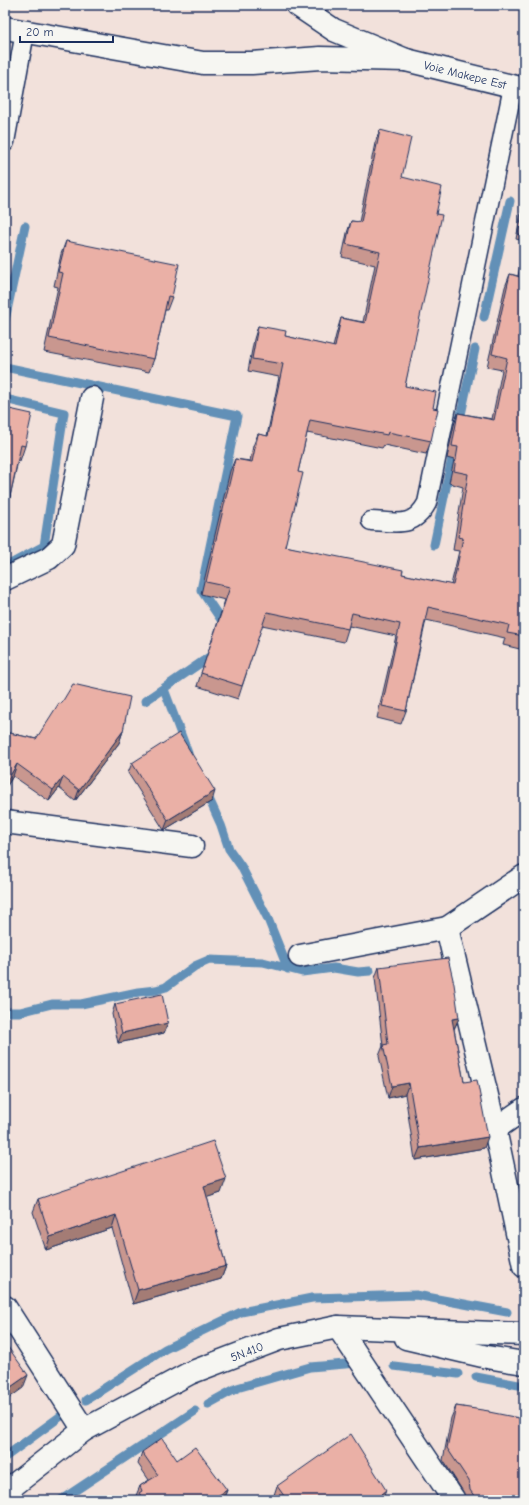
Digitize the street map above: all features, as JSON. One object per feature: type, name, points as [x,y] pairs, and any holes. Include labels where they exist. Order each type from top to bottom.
[{"type":"street","points":[[298,5],[334,30],[406,60]]},
{"type":"street","points":[[15,30],[203,63],[252,63],[320,58],[406,60]]},
{"type":"street","name":"Voie Makepe Est","points":[[406,60],[518,88]]},
{"type":"street","points":[[5,579],[49,558],[63,545],[92,398]]},
{"type":"street","points":[[5,822],[192,846]]},
{"type":"street","points":[[300,956],[448,928],[524,876]]},
{"type":"street","points":[[448,928],[496,1130],[524,1266]]},
{"type":"street","points":[[496,1130],[524,1109]]},
{"type":"street","points":[[5,1307],[84,1430]]},
{"type":"street","points":[[338,1327],[454,1500]]},
{"type":"street","name":"5N.410","points":[[5,1492],[84,1430],[190,1373],[279,1339],[338,1327],[524,1334]]},
{"type":"street","points":[[369,1327],[443,1348],[524,1363]]},
{"type":"lane","points":[[5,142],[15,30]]},
{"type":"lane","points":[[371,522],[408,522],[421,514],[427,503],[518,88]]},
{"type":"building","points":[[380,130],[411,138],[402,177],[442,187],[436,214],[442,215],[405,386],[436,392],[433,408],[438,409],[431,441],[388,432],[387,435],[310,420],[298,472],[303,473],[285,546],[403,570],[402,574],[453,585],[463,538],[458,537],[468,474],[454,471],[458,447],[452,446],[458,413],[494,420],[507,358],[492,354],[510,274],[520,277],[524,256],[524,636],[507,633],[509,625],[428,607],[406,711],[382,706],[400,624],[352,613],[348,629],[267,612],[242,686],[201,673],[230,587],[206,582],[235,459],[252,462],[258,434],[268,436],[283,364],[252,359],[258,326],[286,331],[285,336],[335,347],[341,318],[365,323],[380,252],[346,244],[351,221],[361,222]]},
{"type":"building","points":[[524,203],[524,235],[518,234]]},
{"type":"building","points":[[66,241],[179,264],[172,297],[168,296],[154,359],[49,338],[63,273],[58,272]]},
{"type":"building","points":[[5,408],[32,414],[25,446],[21,445],[7,510],[5,509]]},
{"type":"building","points":[[73,684],[130,697],[123,731],[79,790],[63,777],[53,790],[17,764],[5,784],[5,732],[36,739],[59,703],[61,704]]},
{"type":"building","points":[[179,733],[215,791],[168,820],[132,763]]},
{"type":"building","points":[[448,958],[454,984],[459,1018],[452,1019],[464,1082],[477,1080],[488,1137],[420,1148],[409,1083],[392,1086],[383,1045],[388,1044],[379,967]]},
{"type":"building","points":[[162,994],[168,1023],[122,1033],[115,1004]]},
{"type":"building","points":[[213,1141],[226,1179],[204,1186],[226,1266],[138,1290],[116,1215],[50,1237],[38,1199]]},
{"type":"building","points":[[5,1343],[28,1375],[5,1391]]},
{"type":"building","points":[[456,1406],[489,1411],[524,1419],[524,1500],[477,1500],[470,1490],[469,1481],[447,1448]]},
{"type":"building","points":[[351,1434],[386,1490],[381,1494],[384,1500],[287,1500],[277,1486]]},
{"type":"building","points":[[162,1438],[177,1460],[195,1447],[227,1490],[211,1500],[144,1500],[139,1493],[142,1491],[140,1486],[158,1475],[142,1452]]},
{"type":"waterway","points":[[484,317],[510,201]]},
{"type":"waterway","points":[[5,320],[25,226]]},
{"type":"waterway","points":[[459,424],[475,349]]},
{"type":"waterway","points":[[5,367],[237,416],[201,590],[226,627]]},
{"type":"waterway","points":[[5,399],[64,413],[44,546],[5,567]]},
{"type":"waterway","points":[[434,545],[454,449]]},
{"type":"waterway","points":[[145,701],[215,653]]},
{"type":"waterway","points":[[164,689],[188,753]]},
{"type":"waterway","points":[[206,792],[221,825],[229,849],[241,866],[268,919],[288,969]]},
{"type":"waterway","points":[[5,1012],[20,1012],[52,1004],[81,1004],[138,992],[156,990],[166,987],[195,966],[209,960],[263,962],[302,972],[334,968],[358,972],[370,971]]},
{"type":"waterway","points":[[86,1400],[165,1349],[241,1312],[312,1298],[416,1295],[507,1312]]},
{"type":"waterway","points":[[208,1404],[237,1388],[310,1367],[357,1363]]},
{"type":"waterway","points":[[394,1366],[458,1374]]},
{"type":"waterway","points":[[476,1377],[524,1386]]},
{"type":"waterway","points":[[61,1500],[195,1411]]},
{"type":"waterway","points":[[5,1457],[61,1416]]}]
